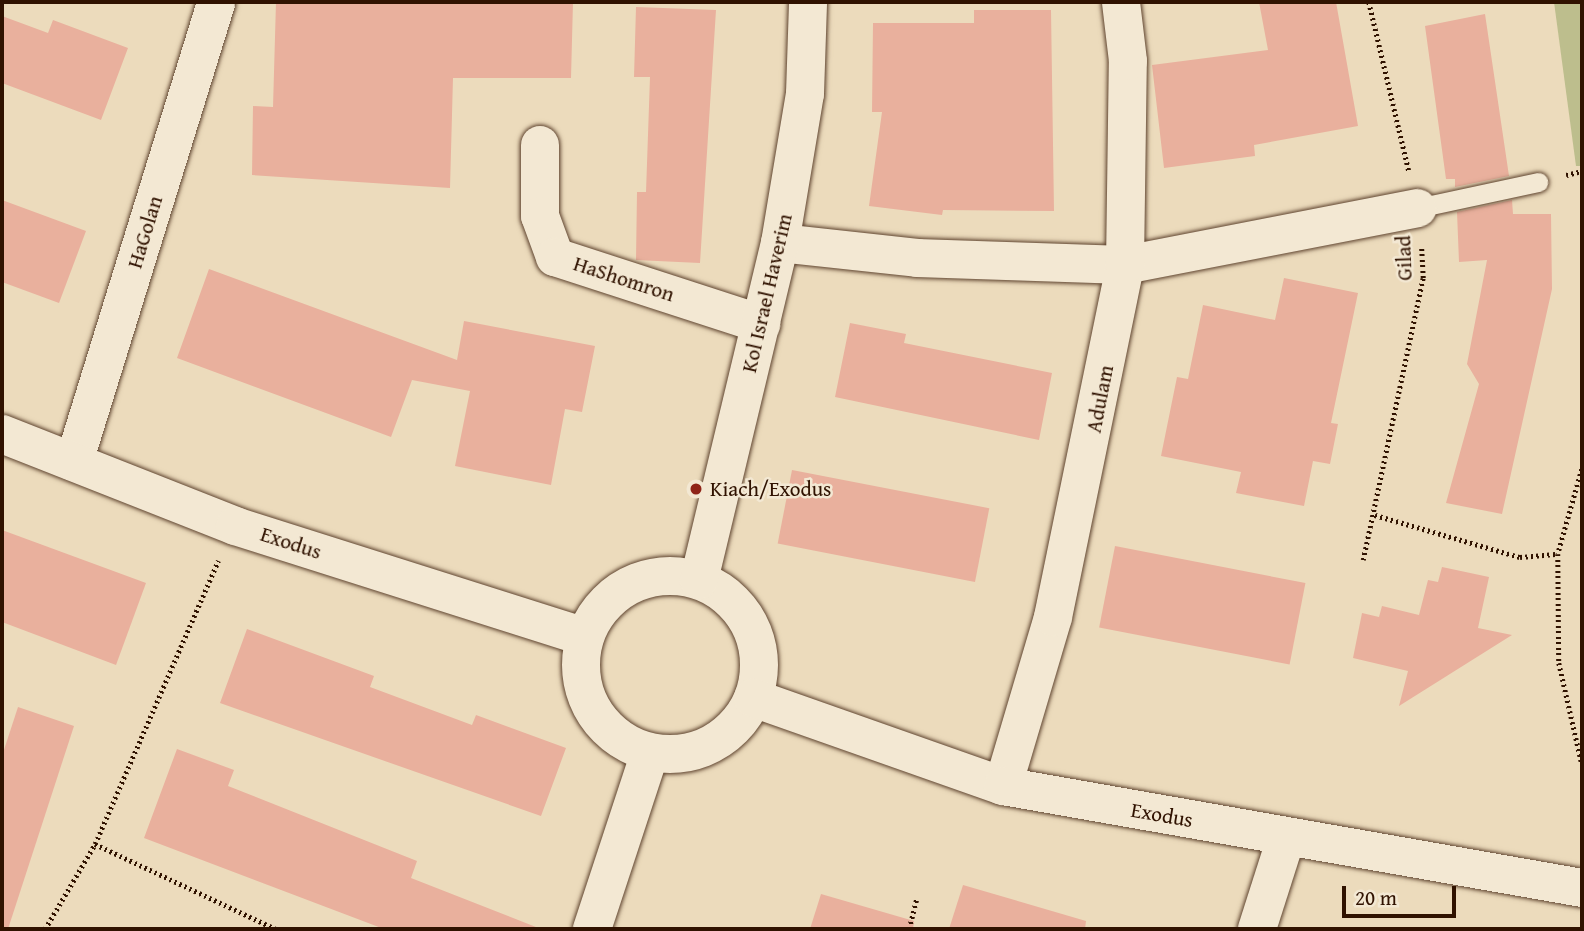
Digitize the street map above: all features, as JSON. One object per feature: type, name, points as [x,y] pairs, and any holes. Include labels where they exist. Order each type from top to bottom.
[{"type":"street","name":"HaGolan","points":[[74,462],[216,2]]},
{"type":"street","name":"Kol Israel Haverim","points":[[699,580],[780,243],[805,94],[808,2]]},
{"type":"street","name":"Adulam","points":[[1003,786],[1053,617],[1125,264],[1128,61],[1121,2]]},
{"type":"street","name":"HaShomron","points":[[540,145],[540,216],[555,257],[761,324]]},
{"type":"street","points":[[780,243],[917,258],[1125,264],[1417,208]]},
{"type":"street","name":"Exodus","points":[[2,435],[234,526],[586,637]]},
{"type":"street","points":[[676,575],[699,580],[725,594],[757,641],[753,698],[740,720],[711,744],[675,754],[650,752],[623,741],[595,713],[581,666],[586,637],[595,615],[630,585],[676,575]]},
{"type":"street","name":"Exodus","points":[[753,698],[1003,786],[1286,838],[1582,888]]},
{"type":"street","points":[[592,929],[650,752]]},
{"type":"street","points":[[1257,929],[1286,838]]},
{"type":"lane","points":[[1417,208],[1538,182]]},
{"type":"path","name":"Gilad","points":[[1363,561],[1375,515],[1423,278],[1417,208],[1369,2]]},
{"type":"path","points":[[1582,469],[1558,554],[1559,663],[1582,764]]},
{"type":"path","points":[[1375,515],[1520,557],[1558,554]]},
{"type":"path","points":[[45,929],[95,844],[234,526]]},
{"type":"path","points":[[95,844],[276,929]]},
{"type":"path","points":[[909,929],[916,900]]},
{"type":"green space","points":[[1554,2],[1582,2],[1582,166],[1576,166]]},
{"type":"building","points":[[276,2],[573,2],[571,78],[453,78],[450,188],[252,175],[253,106],[273,107]]},
{"type":"building","points":[[1259,2],[1336,2],[1358,126],[1254,145],[1255,156],[1164,168],[1152,65],[1268,50]]},
{"type":"building","points":[[636,7],[716,10],[700,263],[636,260],[637,192],[646,192],[650,77],[634,77]]},
{"type":"building","points":[[974,10],[1051,10],[1054,211],[943,210],[942,215],[869,206],[882,112],[872,112],[873,23],[974,23]]},
{"type":"building","points":[[1485,14],[1509,176],[1455,187],[1455,179],[1446,179],[1425,26]]},
{"type":"building","points":[[2,16],[48,33],[53,20],[128,48],[101,120],[2,83]]},
{"type":"building","points":[[2,200],[86,231],[59,303],[2,282]]},
{"type":"building","points":[[1512,200],[1513,214],[1551,214],[1552,289],[1502,514],[1446,503],[1479,384],[1467,364],[1487,260],[1459,262],[1457,212]]},
{"type":"building","points":[[209,269],[457,360],[464,321],[595,346],[582,412],[565,409],[551,485],[455,466],[470,391],[412,380],[391,437],[177,358]]},
{"type":"building","points":[[1284,278],[1358,293],[1331,423],[1338,424],[1330,464],[1313,461],[1304,506],[1236,493],[1241,472],[1161,456],[1177,377],[1188,379],[1203,305],[1275,320]]},
{"type":"building","points":[[850,323],[906,334],[904,343],[1052,373],[1039,440],[835,397]]},
{"type":"building","points":[[792,470],[989,508],[975,582],[778,544]]},
{"type":"building","points":[[2,530],[146,583],[116,665],[2,622]]},
{"type":"building","points":[[1115,546],[1305,583],[1290,664],[1099,627]]},
{"type":"building","points":[[1442,567],[1489,577],[1478,628],[1512,635],[1399,706],[1408,671],[1353,658],[1362,613],[1379,617],[1382,606],[1419,615],[1428,580],[1438,582]]},
{"type":"building","points":[[247,629],[374,676],[370,687],[472,725],[476,715],[566,748],[541,816],[220,703]]},
{"type":"building","points":[[18,707],[74,726],[8,929],[2,929],[2,756]]},
{"type":"building","points":[[177,749],[234,770],[228,786],[417,861],[411,878],[541,929],[384,929],[144,838]]},
{"type":"building","points":[[963,885],[1086,921],[1085,929],[949,929]]},
{"type":"building","points":[[821,894],[914,921],[913,929],[810,929]]},
{"type":"place","name":"Kiach/Exodus","points":[[696,489]]}]
